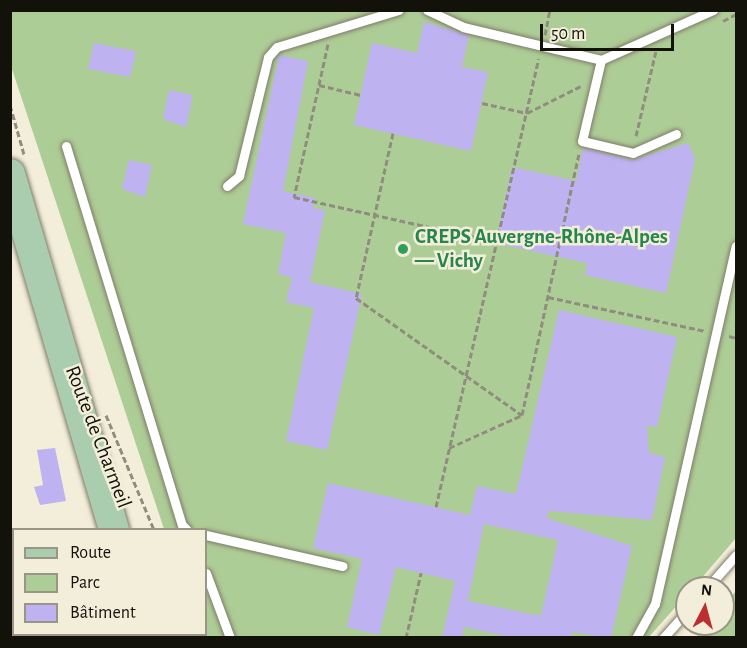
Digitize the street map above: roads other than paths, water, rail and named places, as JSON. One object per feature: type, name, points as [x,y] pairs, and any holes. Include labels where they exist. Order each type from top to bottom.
[{"type":"main road","name":"Route de Charmeil","points":[[10,174],[63,345],[113,528]]},
{"type":"main road","name":"Route de Charmeil","points":[[63,345],[131,528]]},
{"type":"lane","points":[[226,186],[239,176],[268,57],[277,47],[399,10]]},
{"type":"lane","points":[[427,10],[463,27],[601,60],[713,10]]},
{"type":"lane","points":[[601,60],[582,141],[633,153],[676,134]]},
{"type":"lane","points":[[66,146],[178,513],[186,528]]},
{"type":"lane","points":[[636,638],[655,604],[736,246]]},
{"type":"lane","points":[[207,535],[343,566]]},
{"type":"lane","points":[[718,576],[736,555]]},
{"type":"lane","points":[[207,576],[230,638]]},
{"type":"lane","points":[[663,638],[675,624]]},
{"type":"place","name":"CREPS Auvergne-Rhône-Alpes — Vichy","points":[[403,249]]}]
